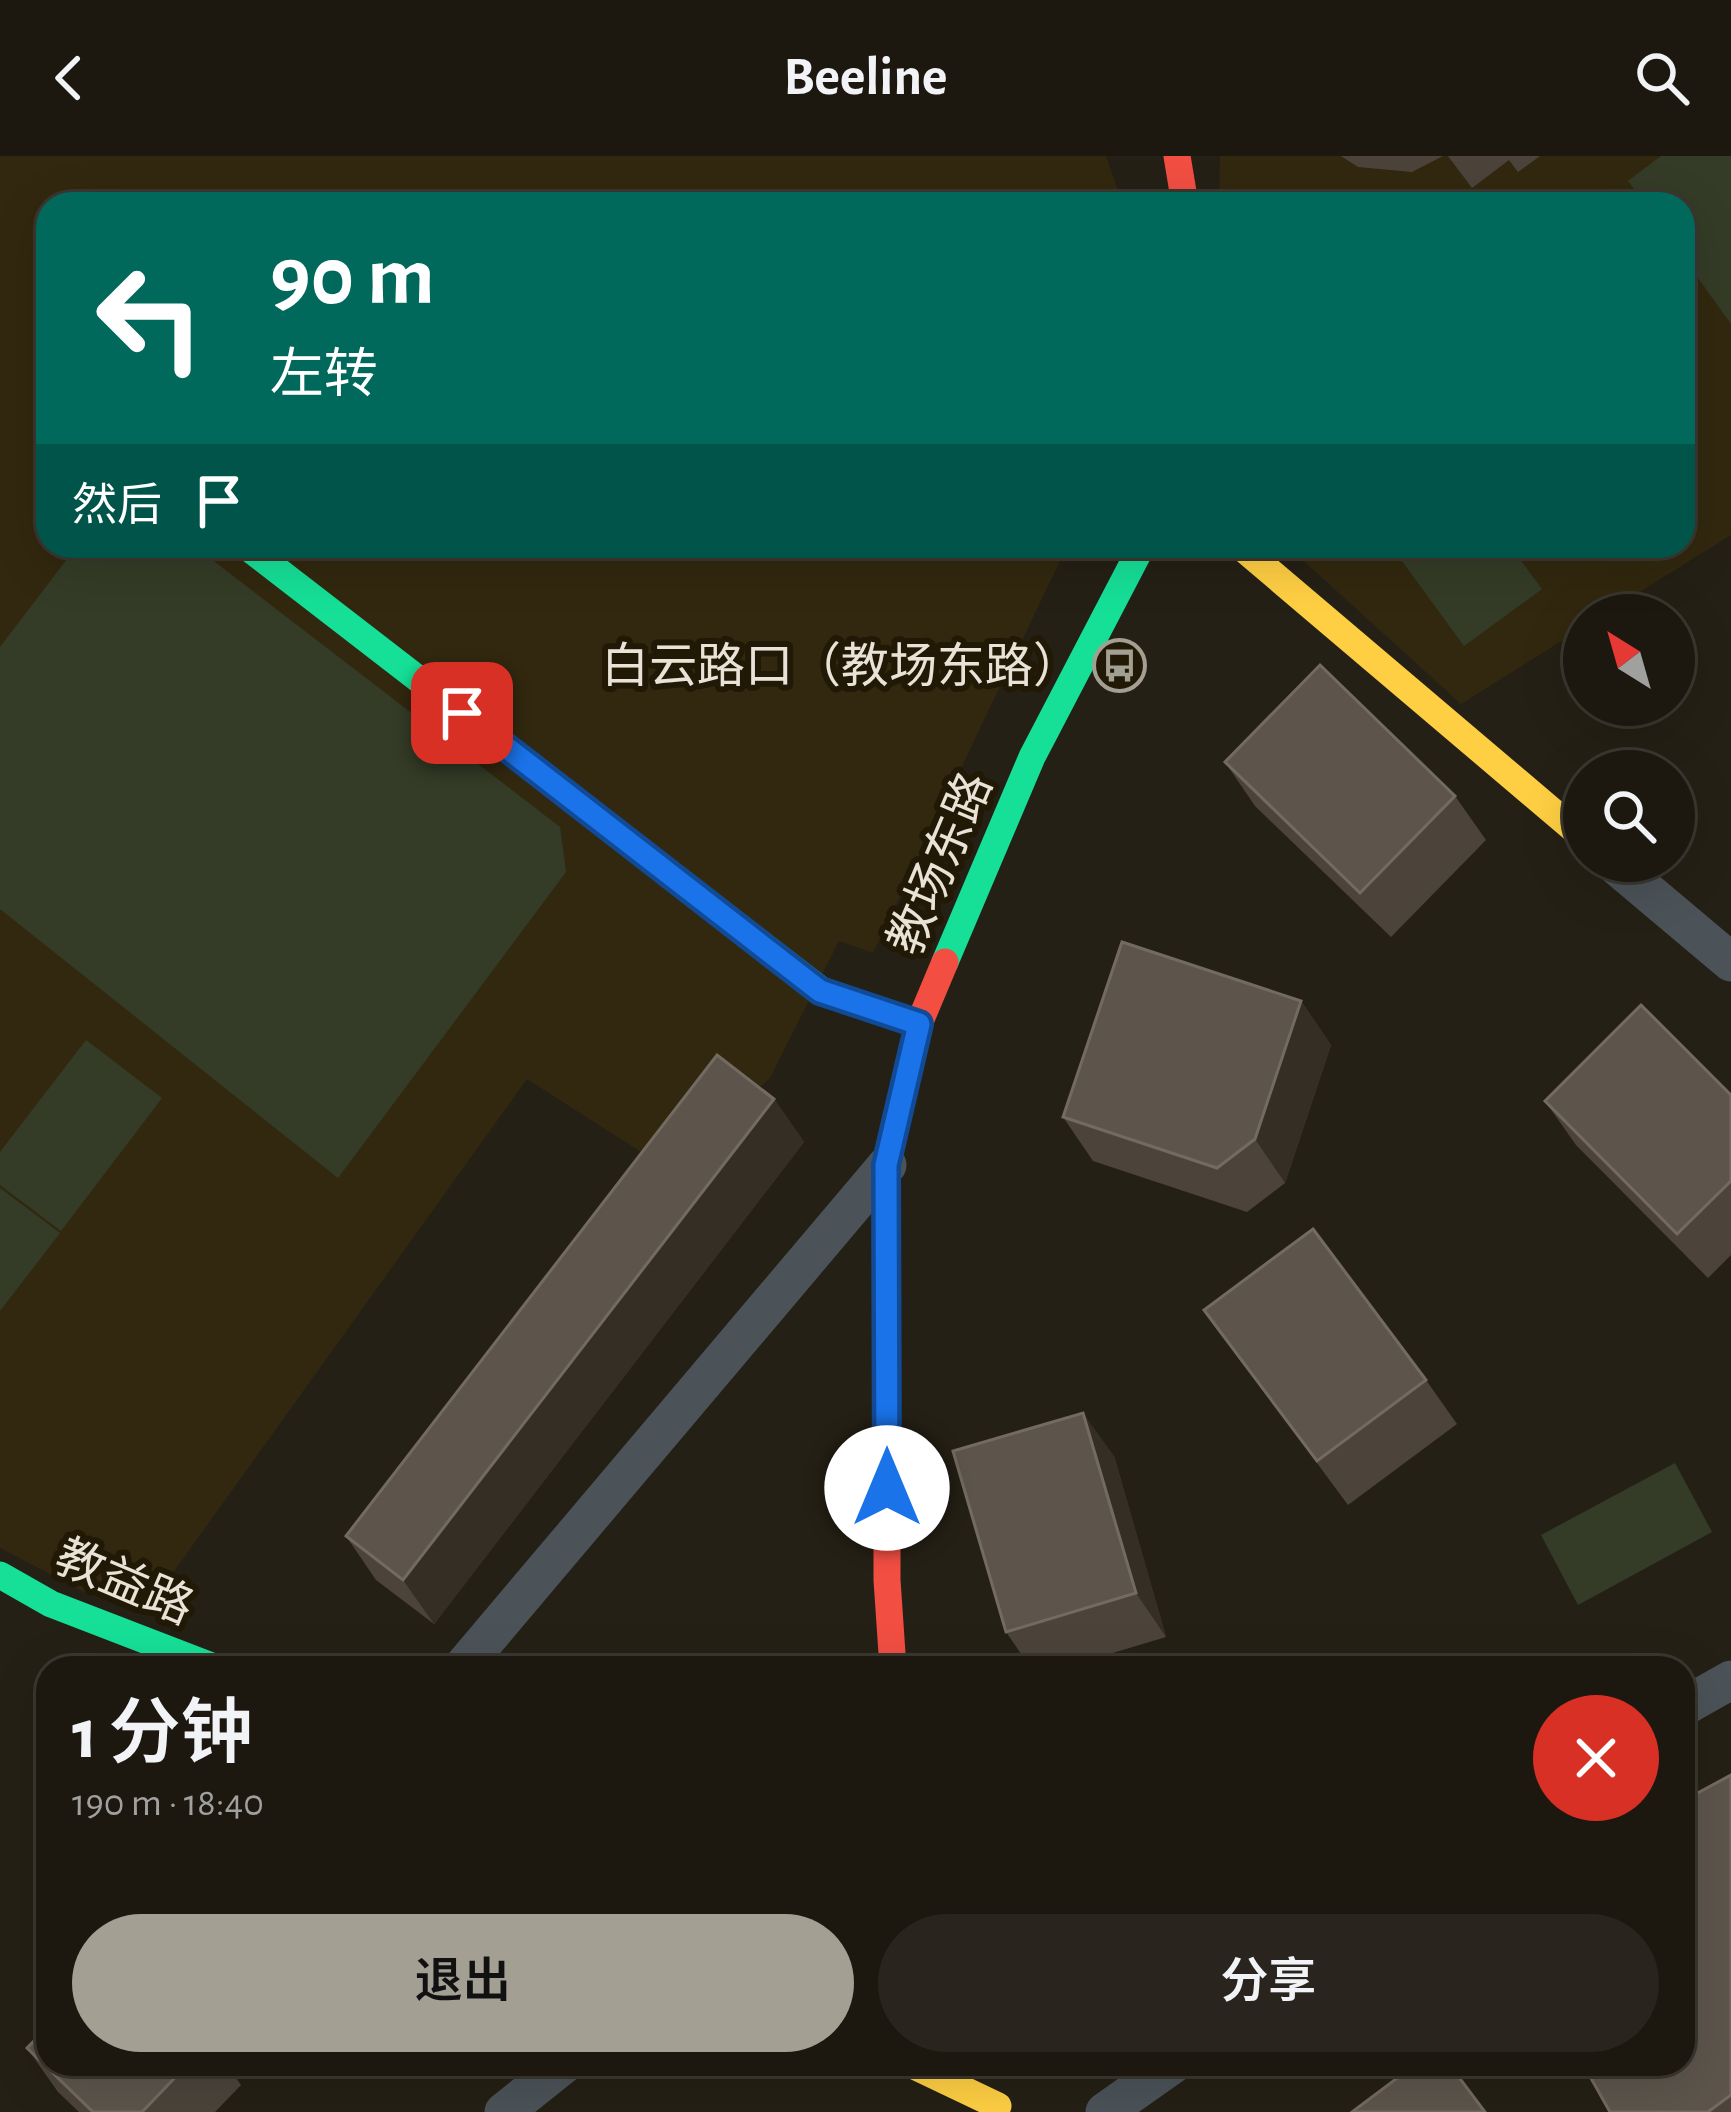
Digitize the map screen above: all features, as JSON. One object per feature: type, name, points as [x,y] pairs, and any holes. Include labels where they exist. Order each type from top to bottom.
[{"type":"street","points":[[1177,156],[1183,192]]},
{"type":"street","points":[[261,558],[820,991],[919,1024]]},
{"type":"street","name":"教场东路","points":[[892,1656],[887,1580],[886,1165],[919,1024],[1032,757],[1136,558]]},
{"type":"street","points":[[1254,558],[1563,820]]},
{"type":"street","points":[[1636,882],[1731,962]]},
{"type":"street","points":[[472,1656],[886,1165]]},
{"type":"street","name":"教益路","points":[[0,1575],[51,1604],[186,1656]]},
{"type":"street","points":[[1695,1700],[1731,1680]]},
{"type":"street","points":[[504,2112],[549,2076]]},
{"type":"street","points":[[935,2076],[1002,2109]]},
{"type":"street","points":[[976,2076],[1002,2109]]},
{"type":"street","points":[[1105,2112],[1156,2076]]},
{"type":"shaded area","points":[[0,156],[1106,156],[1119,192],[36,192],[36,558],[1061,558],[873,953],[839,941],[770,1078],[666,1168],[527,1079],[147,1609],[85,1592],[0,1548]]},
{"type":"shaded area","points":[[1220,156],[1731,156],[1731,535],[1695,558],[1695,192],[1219,192]]},
{"type":"shaded area","points":[[1300,558],[1694,558],[1637,594],[1563,594],[1563,640],[1461,704]]},
{"type":"green space","points":[[1661,156],[1731,156],[1731,324],[1695,274],[1695,192],[1636,192],[1628,181]]},
{"type":"green space","points":[[68,558],[210,558],[560,827],[566,872],[338,1178],[0,909],[0,647]]},
{"type":"green space","points":[[1400,558],[1519,558],[1542,589],[1464,646]]},
{"type":"green space","points":[[86,1040],[162,1098],[61,1231],[0,1185],[0,1152]]},
{"type":"green space","points":[[0,1188],[60,1233],[0,1311]]},
{"type":"green space","points":[[1675,1463],[1712,1532],[1578,1605],[1541,1535]]},
{"type":"building","points":[[1320,665],[1455,796],[1360,893],[1225,762]]},
{"type":"building","points":[[1122,942],[1301,1001],[1255,1139],[1217,1168],[1063,1117]]},
{"type":"building","points":[[1641,1005],[1731,1095],[1731,1181],[1677,1234],[1545,1101]]},
{"type":"building","points":[[717,1055],[774,1099],[403,1580],[346,1536]]},
{"type":"building","points":[[1313,1229],[1426,1380],[1317,1461],[1204,1310]]},
{"type":"building","points":[[1083,1413],[1136,1593],[1006,1632],[953,1451]]},
{"type":"building","points":[[1731,1775],[1731,2095],[1708,2112],[1610,2112],[1590,2076],[1695,2076],[1695,1794]]},
{"type":"building","points":[[56,2076],[176,2076],[142,2112],[93,2112]]},
{"type":"building","points":[[1400,2076],[1458,2076],[1485,2112],[1352,2112]]},
{"type":"traffic: fast","points":[[262,558],[821,990],[919,1024]]},
{"type":"traffic: fast","points":[[945,962],[1032,757],[1136,558]]},
{"type":"traffic: fast","points":[[0,1575],[51,1604],[186,1656]]},
{"type":"traffic: slow","points":[[1254,558],[1563,820]]},
{"type":"traffic: slow","points":[[935,2076],[998,2106]]},
{"type":"traffic: jam","points":[[1177,156],[1183,192]]},
{"type":"traffic: jam","points":[[892,1656],[887,1580],[887,1165],[919,1024],[945,962]]},
{"type":"place","name":"白云路口（教场东路）","points":[[1120,665]]},
{"type":"route","points":[[462,713],[820,991],[919,1024],[886,1165],[887,1488]]}]
